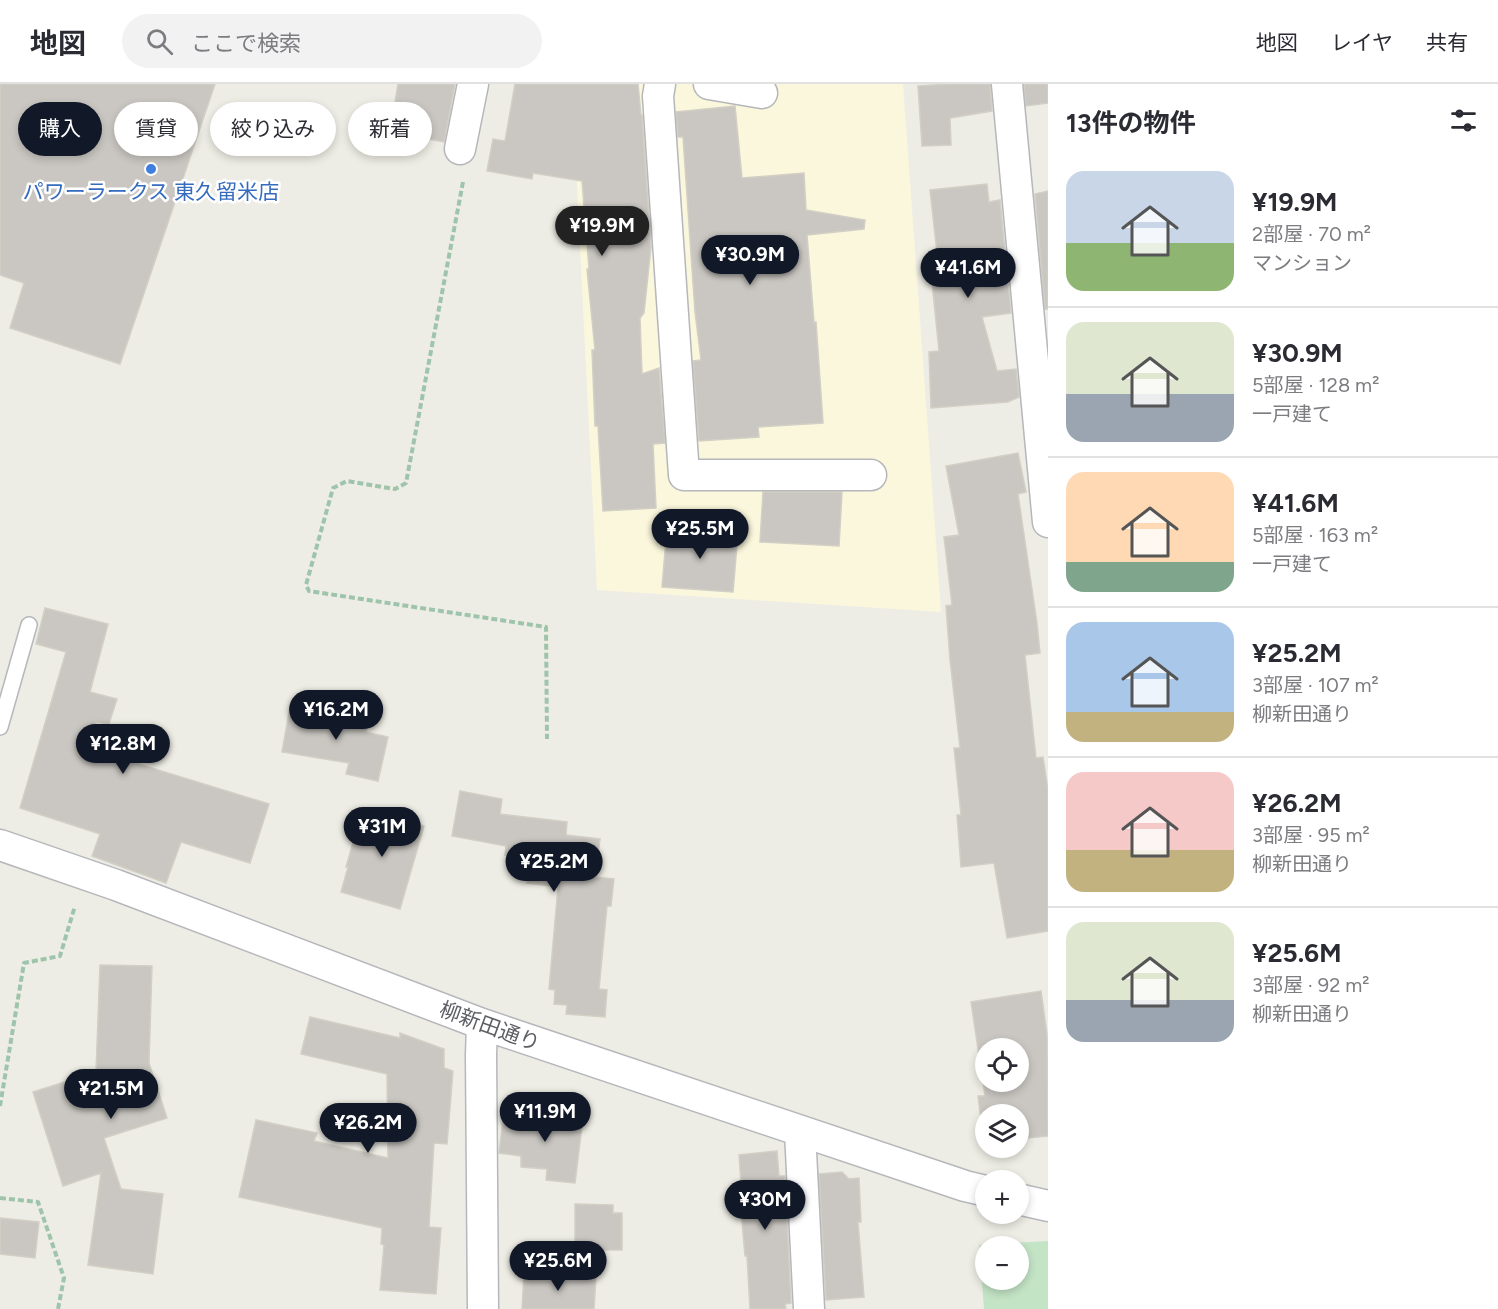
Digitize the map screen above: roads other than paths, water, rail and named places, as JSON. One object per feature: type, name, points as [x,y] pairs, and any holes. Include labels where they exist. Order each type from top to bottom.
[{"type":"street","points":[[460,149],[473,84]]},
{"type":"street","points":[[660,84],[658,96],[684,475],[871,475]]},
{"type":"street","points":[[709,84],[762,93]]},
{"type":"street","points":[[1007,84],[1048,522]]},
{"type":"street","name":"柳新田通り","points":[[0,845],[85,874],[482,1024],[800,1132],[975,1188]]},
{"type":"street","points":[[482,1024],[483,1309]]},
{"type":"street","points":[[800,1132],[809,1309]]},
{"type":"street","points":[[1029,1202],[1048,1206]]},
{"type":"lane","points":[[0,727],[28,625]]},
{"type":"place","name":"パワーラークス 東久留米店","points":[[151,169]]}]
